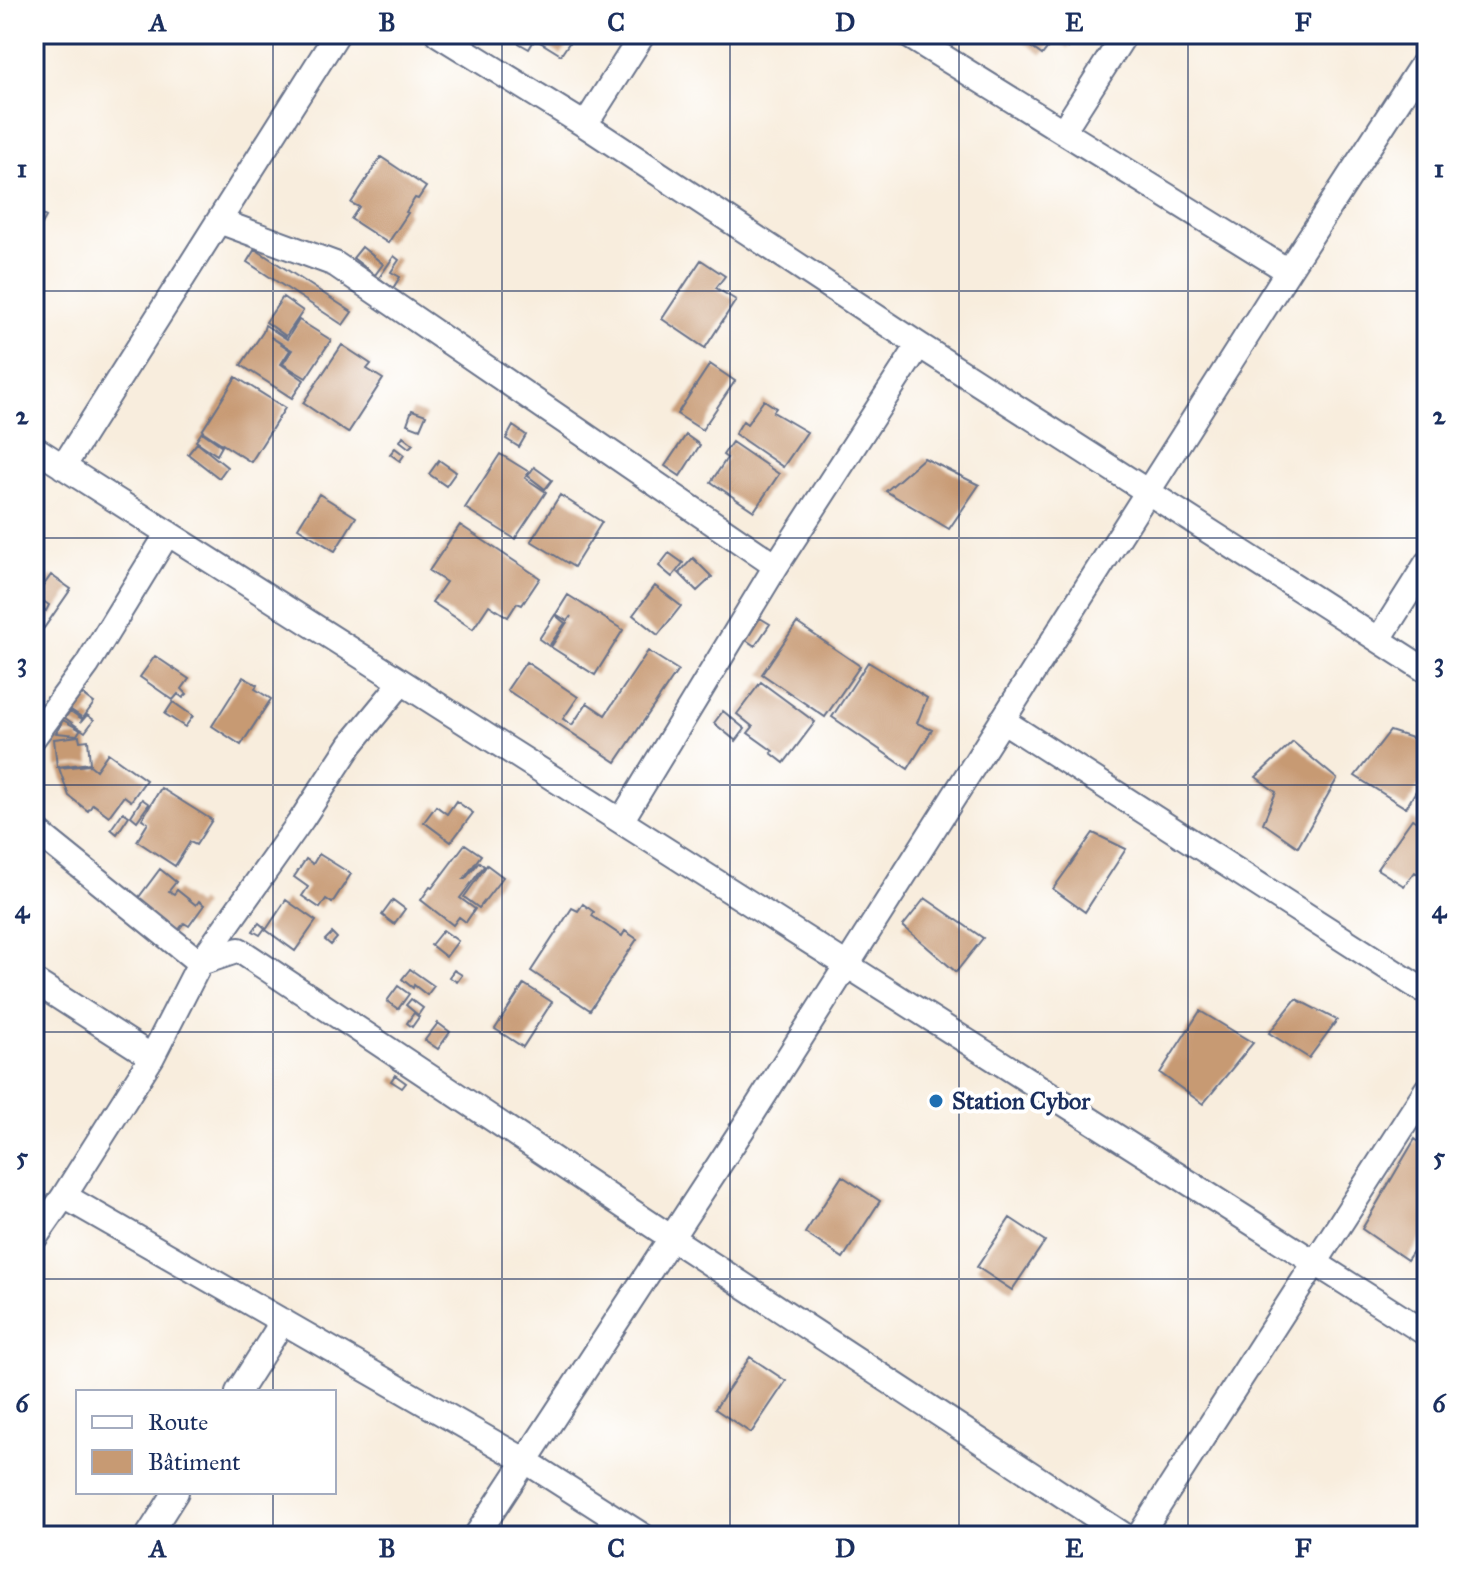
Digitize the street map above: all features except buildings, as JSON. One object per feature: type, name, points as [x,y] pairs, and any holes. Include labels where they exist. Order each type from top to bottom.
[{"type":"street","points":[[63,467],[337,34]]},
{"type":"street","points":[[438,34],[585,125],[919,345],[1427,671]]},
{"type":"street","points":[[585,125],[643,34]]},
{"type":"street","points":[[906,34],[1288,271]]},
{"type":"street","points":[[1063,131],[1125,34]]},
{"type":"street","points":[[476,1536],[751,1116],[1427,57]]},
{"type":"street","points":[[219,221],[335,264],[776,566]]},
{"type":"street","points":[[621,821],[776,566],[919,345]]},
{"type":"street","points":[[34,448],[1427,1334]]},
{"type":"street","points":[[34,737],[87,665],[168,533]]},
{"type":"street","points":[[1379,639],[1427,563]]},
{"type":"street","points":[[34,1239],[152,1057],[200,963],[351,744],[402,682]]},
{"type":"street","points":[[1002,720],[1427,993]]},
{"type":"street","points":[[34,829],[200,963]]},
{"type":"street","points":[[200,963],[239,950],[1125,1536]]},
{"type":"street","points":[[34,981],[152,1057]]},
{"type":"street","points":[[1139,1536],[1427,1089]]},
{"type":"street","points":[[64,1196],[524,1460],[643,1536]]},
{"type":"street","points":[[239,1390],[283,1321]]},
{"type":"street","points":[[148,1536],[175,1494]]},
{"type":"place","name":"Station Cybor","points":[[936,1101]]}]
